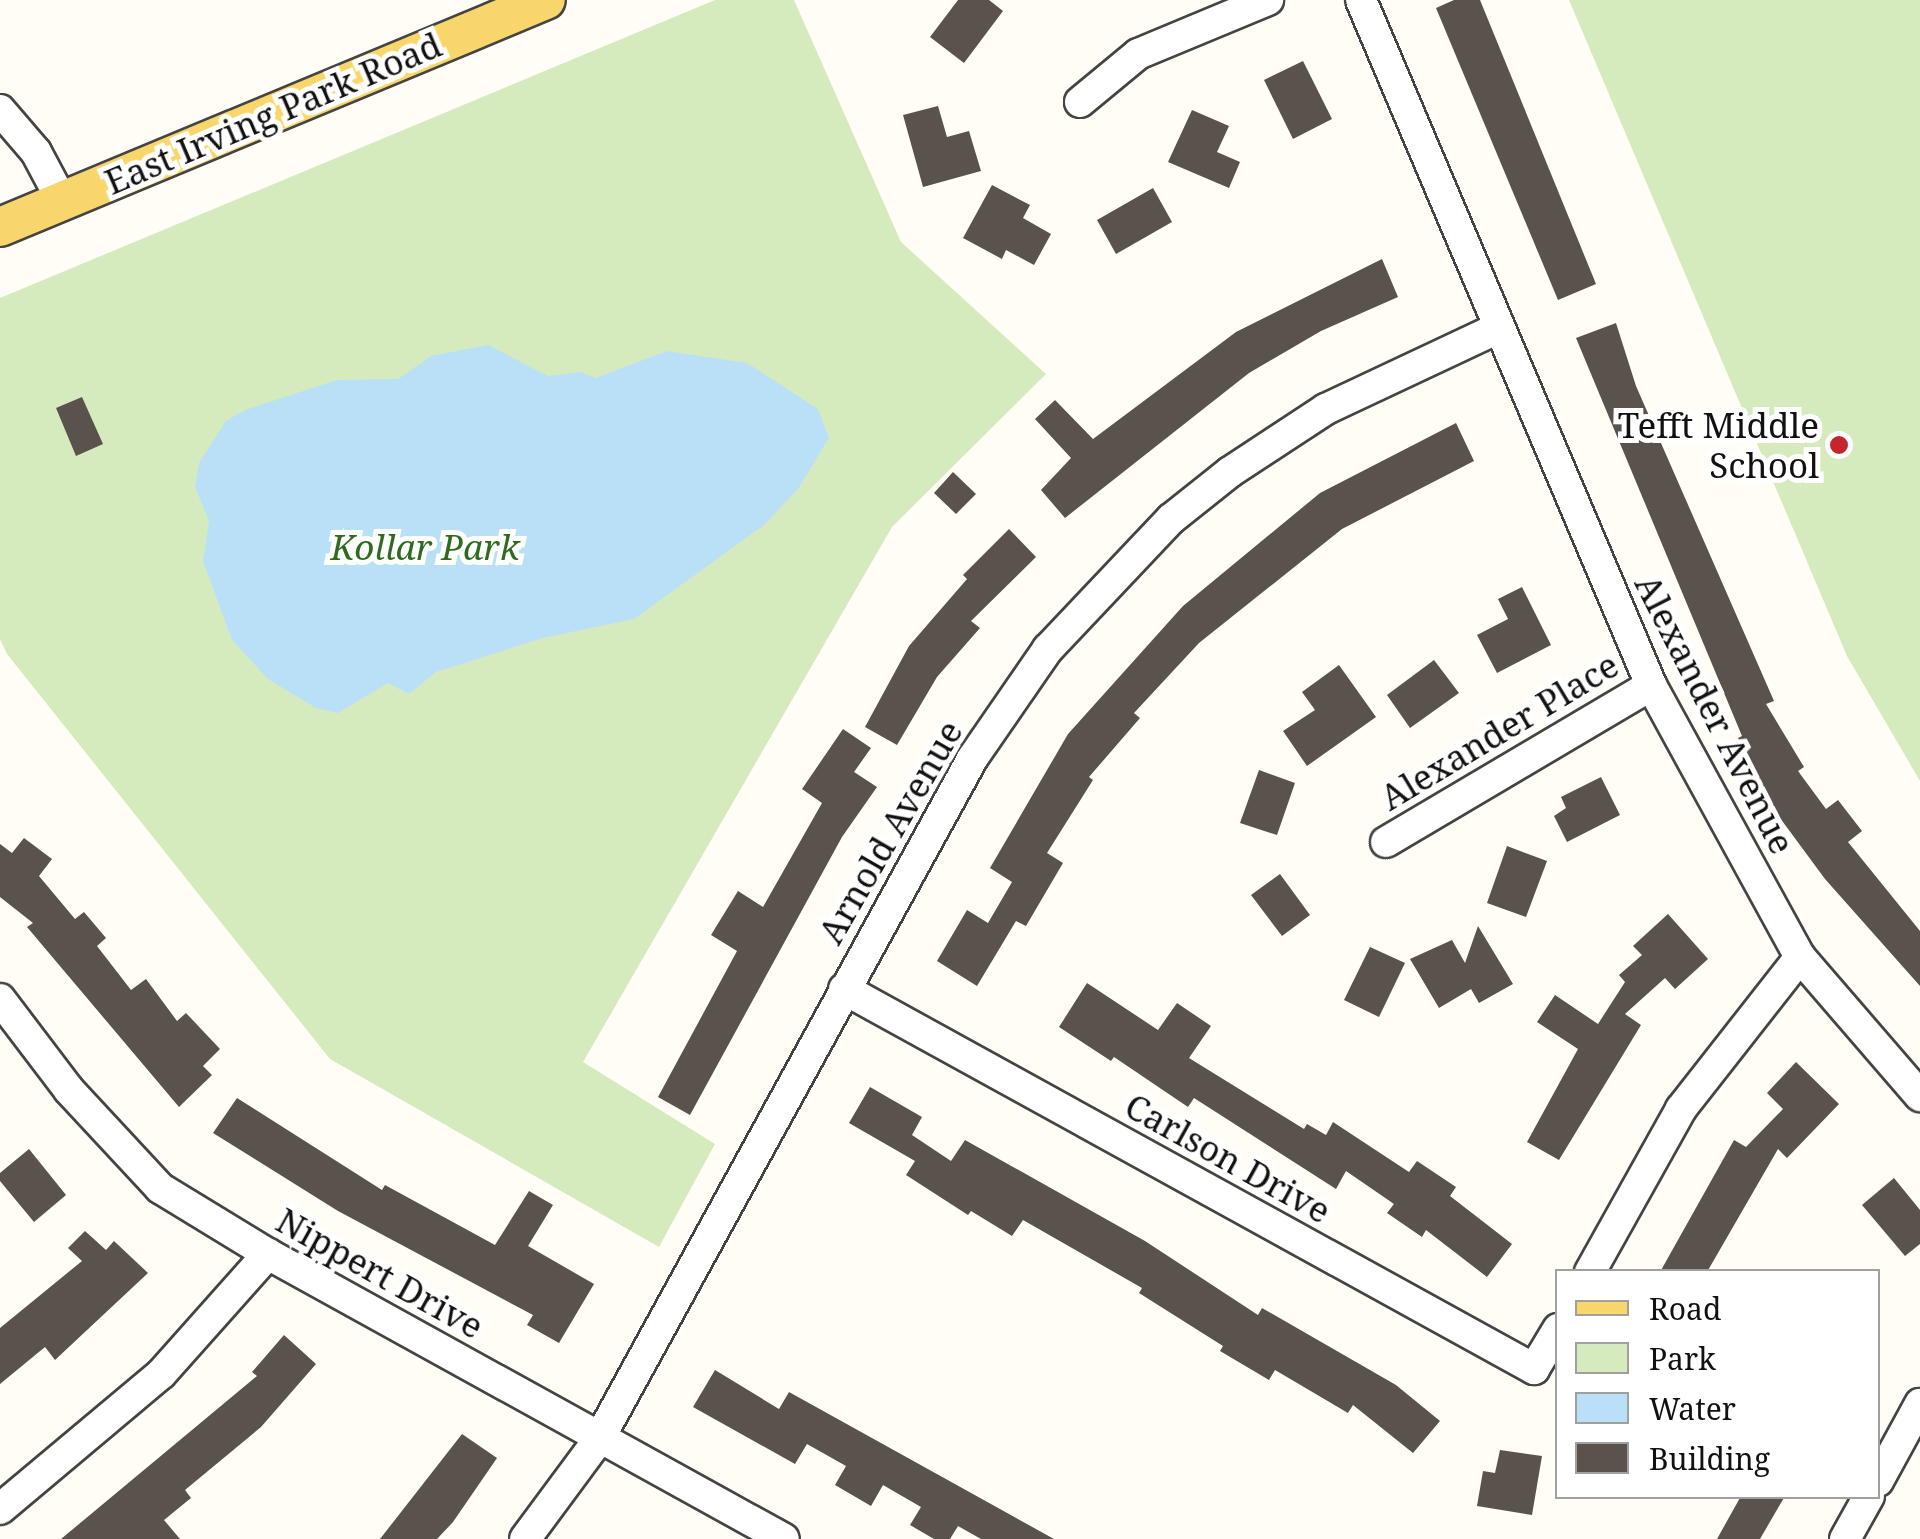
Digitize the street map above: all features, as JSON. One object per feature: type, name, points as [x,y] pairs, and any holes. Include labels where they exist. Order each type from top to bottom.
[{"type":"main road","name":"East Irving Park Road","points":[[0,227],[525,4]]},
{"type":"street","points":[[1080,102],[1138,54],[1268,0]]},
{"type":"street","name":"Alexander Avenue","points":[[1361,0],[1496,329],[1650,685],[1800,957],[1920,1096]]},
{"type":"street","points":[[0,110],[36,152],[62,201]]},
{"type":"street","name":"Arnold Avenue","points":[[525,1539],[599,1438],[972,759],[1094,596],[1171,519],[1280,436],[1496,329]]},
{"type":"street","name":"Alexander Place","points":[[1386,842],[1650,685]]},
{"type":"street","points":[[1592,1269],[1681,1109],[1800,957]]},
{"type":"street","name":"Carlson Drive","points":[[844,989],[1534,1370],[1555,1333]]},
{"type":"street","name":"Nippert Drive","points":[[0,1000],[69,1090],[160,1188],[268,1254],[784,1539]]},
{"type":"street","points":[[0,1509],[161,1374],[268,1254]]},
{"type":"street","points":[[1880,1477],[1920,1404]]},
{"type":"street","points":[[1845,1539],[1867,1499]]},
{"type":"green space","name":"Kollar Park","points":[[715,0],[794,0],[901,242],[1046,374],[892,527],[583,1062],[715,1144],[659,1247],[330,1059],[7,654],[0,639],[0,298]]},
{"type":"green space","name":"Tefft Middle School","points":[[1569,0],[1920,0],[1920,781],[1847,656]]},
{"type":"water","points":[[488,345],[548,376],[581,372],[595,378],[667,351],[747,363],[818,409],[829,438],[798,489],[764,525],[634,619],[543,638],[436,672],[409,694],[388,683],[338,713],[316,708],[268,679],[232,640],[203,561],[209,521],[195,487],[199,463],[226,421],[245,410],[337,380],[398,379],[431,356]]},
{"type":"building","points":[[958,0],[989,0],[1003,11],[964,63],[930,37]]},
{"type":"building","points":[[1454,0],[1480,0],[1596,284],[1558,300],[1436,8]]},
{"type":"building","points":[[1303,61],[1332,119],[1293,139],[1264,80]]},
{"type":"building","points":[[938,106],[947,137],[969,131],[981,171],[923,187],[903,115]]},
{"type":"building","points":[[1192,110],[1229,126],[1217,152],[1240,162],[1229,188],[1168,162]]},
{"type":"building","points":[[992,185],[1030,205],[1023,218],[1051,234],[1034,265],[1006,250],[1002,259],[963,238]]},
{"type":"building","points":[[1153,188],[1172,222],[1116,254],[1097,220]]},
{"type":"building","points":[[1382,259],[1398,297],[1321,331],[1249,373],[1065,518],[1041,490],[1071,458],[1035,419],[1055,400],[1093,439],[1236,332]]},
{"type":"building","points":[[1616,323],[1636,386],[1774,701],[1766,704],[1804,767],[1798,771],[1826,809],[1838,800],[1862,831],[1848,842],[1920,931],[1920,986],[1825,879],[1780,818],[1738,738],[1742,736],[1576,338]]},
{"type":"building","points":[[82,397],[103,444],[76,456],[56,408]]},
{"type":"building","points":[[1456,423],[1474,461],[1342,529],[1199,643],[1134,713],[1140,718],[1089,777],[1093,780],[1047,853],[1063,863],[1026,926],[1016,921],[977,986],[937,961],[967,910],[988,923],[1012,882],[990,868],[1068,734],[1183,606],[1320,493]]},
{"type":"building","points":[[953,472],[976,494],[956,514],[934,493]]},
{"type":"building","points":[[1009,529],[1036,557],[971,621],[980,628],[937,677],[897,745],[865,727],[909,646],[967,579],[963,575]]},
{"type":"building","points":[[1522,587],[1551,645],[1497,673],[1477,635],[1508,619],[1498,599]]},
{"type":"building","points":[[1434,660],[1459,693],[1410,728],[1387,695]]},
{"type":"building","points":[[1339,665],[1376,717],[1307,766],[1283,731],[1315,710],[1302,692]]},
{"type":"building","points":[[843,729],[871,748],[854,772],[877,787],[842,837],[690,1115],[658,1097],[737,951],[711,935],[738,891],[763,907],[822,803],[802,789]]},
{"type":"building","points":[[1259,770],[1295,783],[1277,835],[1240,823]]},
{"type":"building","points":[[1601,777],[1620,815],[1567,842],[1554,816],[1566,808],[1561,797]]},
{"type":"building","points":[[24,838],[52,859],[39,876],[75,919],[84,912],[106,938],[97,946],[131,990],[146,979],[177,1021],[186,1013],[220,1049],[203,1066],[212,1075],[179,1107],[27,927],[33,923],[0,897],[0,844],[12,853]]},
{"type":"building","points":[[1507,846],[1547,861],[1526,917],[1487,903]]},
{"type":"building","points":[[1280,874],[1310,915],[1282,936],[1251,895]]},
{"type":"building","points":[[1668,914],[1708,959],[1675,989],[1665,978],[1625,1014],[1641,1025],[1559,1160],[1527,1142],[1578,1049],[1537,1022],[1555,995],[1598,1024],[1625,982],[1619,975],[1642,955],[1633,946]]},
{"type":"building","points":[[1478,926],[1513,984],[1479,1003],[1471,989],[1439,1008],[1410,959],[1452,940],[1465,963]]},
{"type":"building","points":[[1370,947],[1405,963],[1379,1017],[1344,1000]]},
{"type":"building","points":[[1087,983],[1158,1030],[1177,1003],[1211,1026],[1189,1058],[1304,1129],[1307,1124],[1326,1135],[1333,1122],[1409,1172],[1417,1161],[1456,1187],[1450,1196],[1512,1244],[1487,1277],[1426,1230],[1422,1237],[1387,1213],[1394,1204],[1346,1171],[1336,1189],[1194,1098],[1188,1107],[1114,1057],[1111,1061],[1059,1027]]},
{"type":"building","points":[[1796,1062],[1839,1104],[1787,1158],[1778,1149],[1709,1269],[1662,1269],[1734,1140],[1746,1147],[1783,1109],[1767,1093]]},
{"type":"building","points":[[870,1087],[922,1117],[912,1135],[951,1161],[965,1140],[1145,1241],[1258,1315],[1262,1308],[1396,1385],[1440,1421],[1413,1453],[1353,1405],[1348,1413],[1275,1370],[1269,1380],[1220,1351],[1223,1346],[1139,1293],[1142,1288],[1023,1220],[1012,1236],[971,1211],[968,1215],[906,1175],[915,1161],[849,1123]]},
{"type":"building","points":[[237,1098],[382,1190],[385,1185],[495,1245],[529,1191],[553,1205],[528,1246],[594,1284],[559,1343],[527,1325],[533,1315],[338,1211],[213,1133]]},
{"type":"building","points":[[29,1149],[66,1195],[34,1222],[0,1181],[0,1173]]},
{"type":"building","points":[[1894,1178],[1920,1210],[1920,1244],[1905,1256],[1862,1205]]},
{"type":"building","points":[[85,1231],[106,1250],[114,1241],[148,1273],[55,1360],[45,1347],[0,1384],[0,1328],[82,1261],[68,1248]]},
{"type":"building","points":[[284,1335],[316,1364],[261,1427],[185,1490],[191,1498],[164,1520],[180,1539],[61,1539],[257,1376],[252,1372]]},
{"type":"building","points":[[715,1370],[779,1409],[789,1392],[1054,1539],[981,1539],[958,1526],[950,1539],[934,1539],[910,1525],[921,1507],[883,1485],[871,1506],[835,1485],[846,1466],[807,1444],[795,1464],[693,1407]]},
{"type":"building","points":[[462,1434],[497,1458],[453,1522],[437,1539],[380,1539]]},
{"type":"building","points":[[1500,1450],[1542,1456],[1532,1515],[1477,1506],[1483,1471],[1495,1473]]},
{"type":"building","points":[[1739,1499],[1783,1499],[1760,1539],[1717,1539]]},
{"type":"place","name":"Tefft Middle School","points":[[1839,445]]}]
